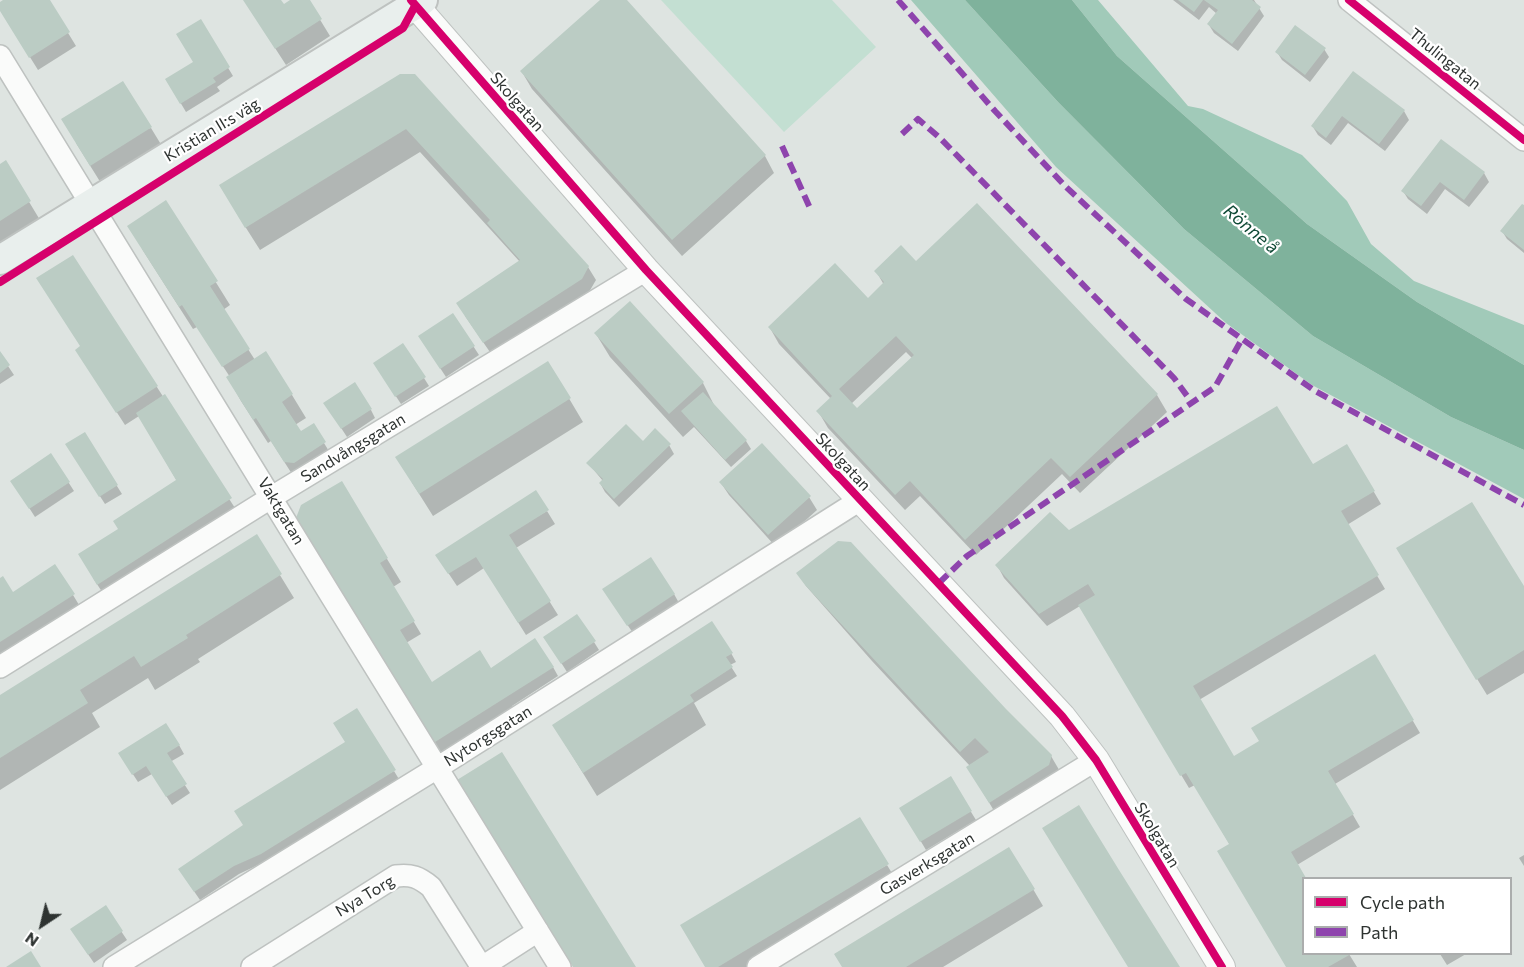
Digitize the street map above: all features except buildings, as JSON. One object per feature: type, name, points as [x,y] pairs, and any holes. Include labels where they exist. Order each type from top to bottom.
[{"type":"main road","name":"Kristian II:s väg","points":[[0,260],[417,2]]},
{"type":"street","name":"Thulingatan","points":[[1349,0],[1524,140]]},
{"type":"street","name":"Skolgatan","points":[[417,2],[646,270],[1062,716],[1096,760],[1222,967]]},
{"type":"street","name":"Vaktgatan","points":[[0,56],[560,967]]},
{"type":"street","name":"Sandvångsgatan","points":[[0,667],[272,497],[646,270]]},
{"type":"street","name":"Nytorgsgatan","points":[[114,967],[437,768],[860,500]]},
{"type":"street","name":"Gasverksgatan","points":[[758,967],[1096,760]]},
{"type":"street","name":"Nya Torg","points":[[252,967],[396,876],[409,874],[421,878],[431,887],[481,966],[538,931]]},
{"type":"shaded area","points":[[661,0],[832,0],[876,47],[784,132]]},
{"type":"shaded area","points":[[911,0],[965,0],[1058,102],[1184,229],[1313,336],[1451,417],[1524,450],[1524,499],[1312,385],[1226,323],[1056,167]]},
{"type":"shaded area","points":[[1072,0],[1098,0],[1188,106],[1203,109],[1302,155],[1347,201],[1371,244],[1414,281],[1524,325],[1524,365],[1417,302],[1307,224],[1117,56]]},
{"type":"water","name":"Rönne å","points":[[965,0],[1072,0],[1117,56],[1307,224],[1417,302],[1524,365],[1524,450],[1451,417],[1313,336],[1184,229],[1058,102]]},
{"type":"marked path","points":[[898,0],[995,111],[1065,186],[1186,299],[1315,391],[1524,505]]},
{"type":"marked path","points":[[902,134],[918,119],[941,139],[1174,378],[1193,404]]},
{"type":"marked path","points":[[782,146],[810,208]]},
{"type":"marked path","points":[[939,583],[967,556],[1215,387],[1242,339]]},
{"type":"cycle path","points":[[411,0],[646,270],[1062,716],[1096,760],[1222,967]]},
{"type":"cycle path","points":[[1349,0],[1524,140]]},
{"type":"cycle path","points":[[0,282],[403,28],[415,6]]}]
